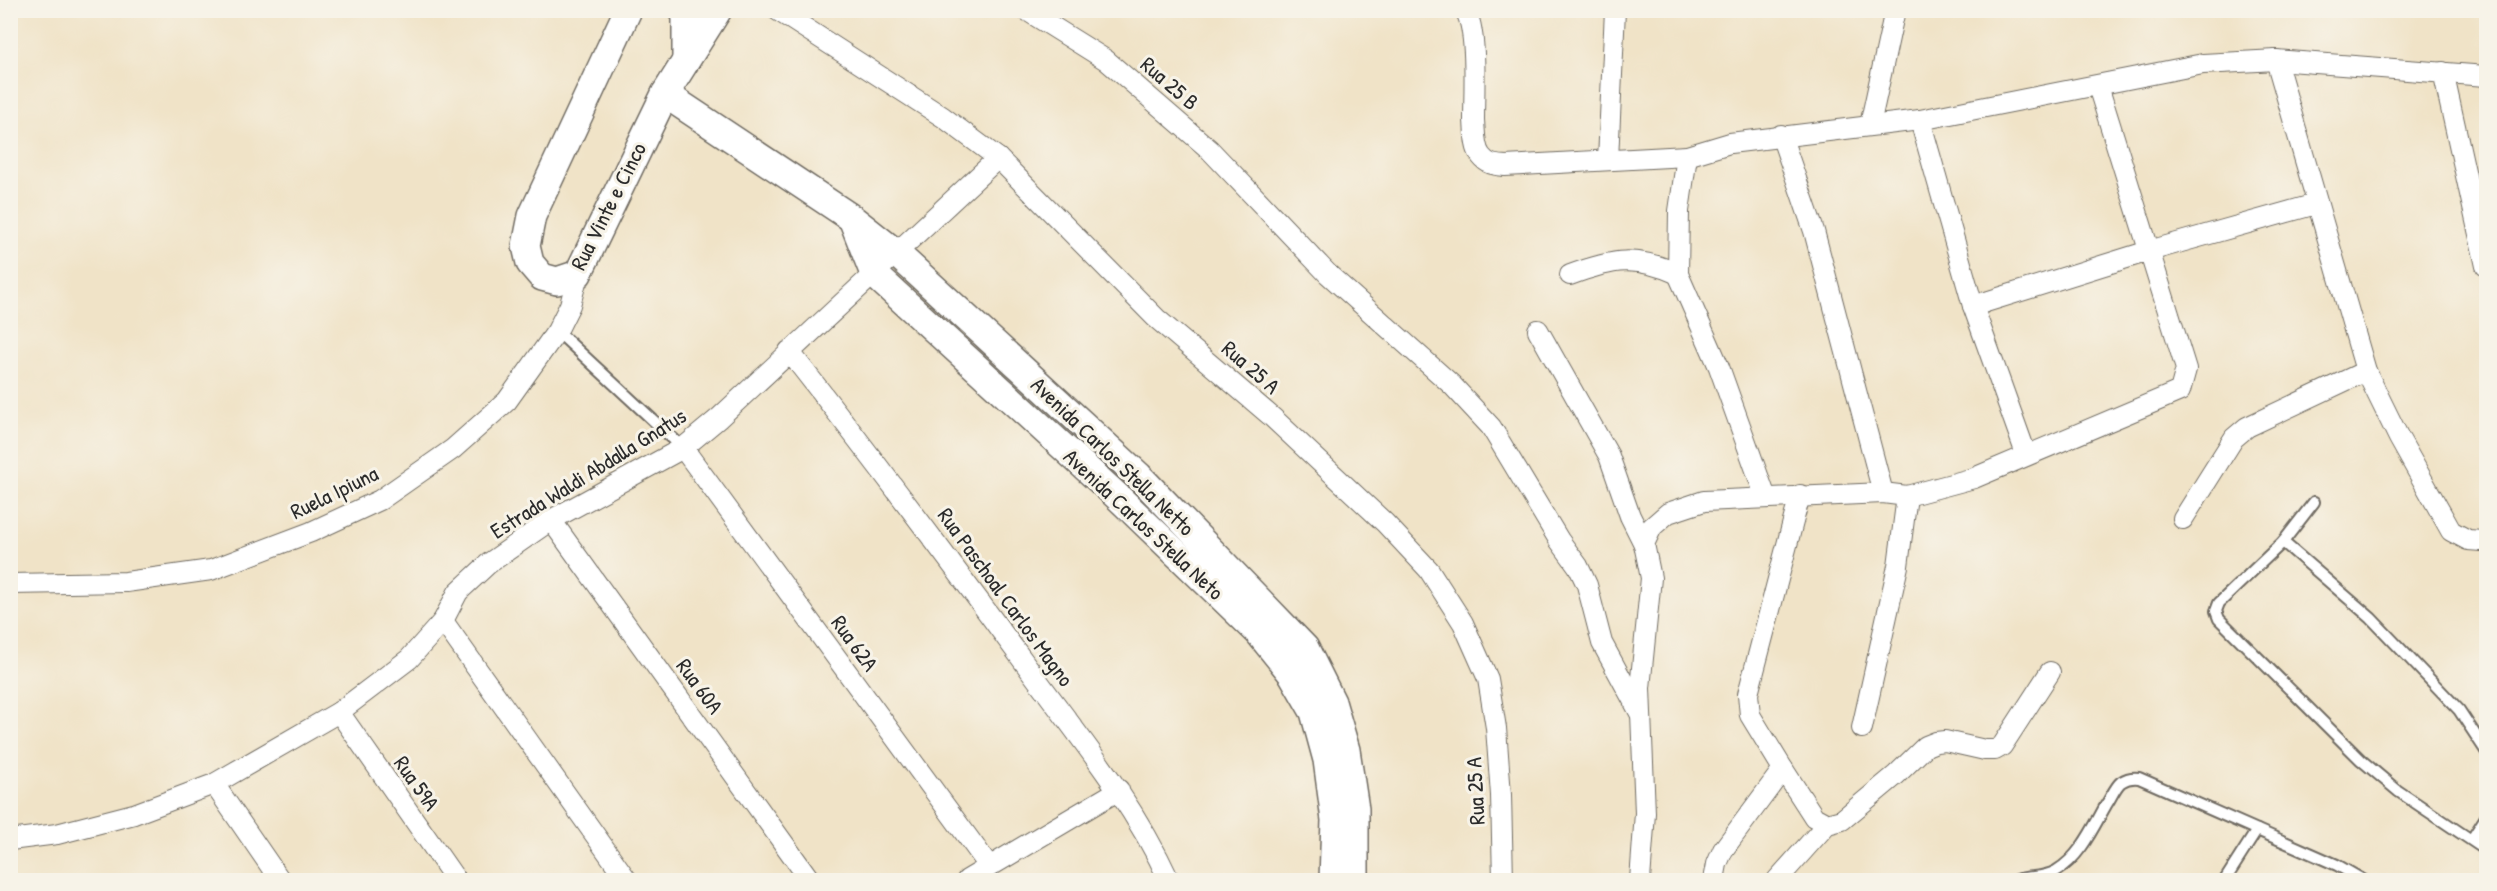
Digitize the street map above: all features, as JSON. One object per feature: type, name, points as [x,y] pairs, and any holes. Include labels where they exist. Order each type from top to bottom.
[{"type":"street","name":"Rua Vinte e Cinco","points":[[628,10],[532,216],[526,246],[530,263],[542,277],[558,281],[578,274],[665,94],[718,10]]},
{"type":"street","points":[[683,10],[686,17],[686,60]]},
{"type":"street","name":"Rua 25 A","points":[[777,10],[943,117],[998,158],[1156,318],[1272,417],[1386,523],[1429,570],[1463,623],[1488,679],[1496,728],[1503,880]]},
{"type":"street","name":"Rua 25 B","points":[[1026,10],[1106,60],[1209,149],[1328,274],[1452,385],[1491,427],[1558,540],[1578,566],[1587,585],[1602,643],[1640,712]]},
{"type":"street","points":[[1608,160],[1615,10]]},
{"type":"street","points":[[1870,125],[1895,10]]},
{"type":"street","points":[[1468,11],[1473,41],[1475,137],[1479,154],[1490,164],[1505,166],[1687,156],[1730,143],[1781,135],[1920,120],[2203,64],[2276,60],[2487,76]]},
{"type":"street","points":[[2276,60],[2366,371],[2399,438],[2451,531],[2468,540],[2487,539]]},
{"type":"street","points":[[2443,72],[2480,211],[2487,266]]},
{"type":"street","points":[[1644,544],[1652,527],[1668,513],[1704,501],[1800,495],[1883,493],[1907,496],[1974,478],[2180,390],[2186,369],[2098,86]]},
{"type":"street","points":[[665,94],[853,219],[896,253]]},
{"type":"street","points":[[1920,120],[1973,306],[2026,454]]},
{"type":"street","points":[[1781,135],[1814,231],[1883,493]]},
{"type":"street","points":[[1687,156],[1679,211],[1678,274],[1719,367],[1766,498]]},
{"type":"street","name":"Estrada Waldi Abdalla Gnatus","points":[[10,840],[57,834],[134,814],[214,784],[339,712],[409,659],[442,621],[458,592],[488,564],[551,520],[683,448],[719,418],[998,158]]},
{"type":"street","points":[[1973,306],[2149,251],[2316,204]]},
{"type":"street","name":"Avenida Carlos Stella Neto","points":[[853,219],[874,274],[1120,499],[1259,633],[1292,674],[1314,712],[1327,760],[1335,820],[1333,880]]},
{"type":"street","name":"Avenida Carlos Stella Netto","points":[[896,253],[1139,476],[1305,648],[1332,702],[1347,750],[1355,809],[1355,880]]},
{"type":"street","points":[[1570,275],[1620,260],[1653,263],[1678,274]]},
{"type":"street","name":"Ruela Ipiuna","points":[[10,584],[126,582],[211,570],[311,532],[380,500],[453,449],[507,401],[557,331],[570,305],[578,274]]},
{"type":"street","points":[[1538,330],[1609,456],[1630,516],[1644,544],[1651,578],[1641,670],[1640,712],[1645,813],[1640,880]]},
{"type":"street","name":"Rua Paschoal Carlos Magno","points":[[789,351],[896,488],[1119,790],[1154,847],[1169,880]]},
{"type":"street","points":[[2183,519],[2234,438],[2247,426],[2366,371]]},
{"type":"street","name":"Rua 62A","points":[[683,448],[989,866]]},
{"type":"street","points":[[1800,495],[1748,694],[1750,715],[1814,817],[1827,824]]},
{"type":"street","points":[[1862,728],[1898,566],[1907,496]]},
{"type":"street","name":"Rua 60A","points":[[551,520],[810,880]]},
{"type":"street","points":[[442,621],[627,880]]},
{"type":"street","points":[[1777,880],[1827,824],[1842,820],[1896,775],[1926,746],[1945,741],[1985,750],[1995,750],[2002,746],[2050,672]]},
{"type":"street","name":"Rua 59A","points":[[339,712],[456,880]]},
{"type":"street","points":[[1714,880],[1723,850],[1783,769]]},
{"type":"street","points":[[214,784],[280,880]]},
{"type":"street","points":[[967,880],[1119,790]]},
{"type":"lane","points":[[557,331],[683,448]]},
{"type":"lane","points":[[2314,502],[2283,542],[2219,603],[2216,610],[2219,619],[2368,766],[2407,798],[2487,850]]},
{"type":"lane","points":[[2283,542],[2371,618],[2459,711],[2487,751]]},
{"type":"lane","points":[[2016,880],[2043,877],[2056,871],[2084,843],[2119,783],[2132,777],[2139,777],[2337,865],[2363,880]]},
{"type":"lane","points":[[2472,839],[2487,817]]},
{"type":"lane","points":[[2225,880],[2257,830]]}]
